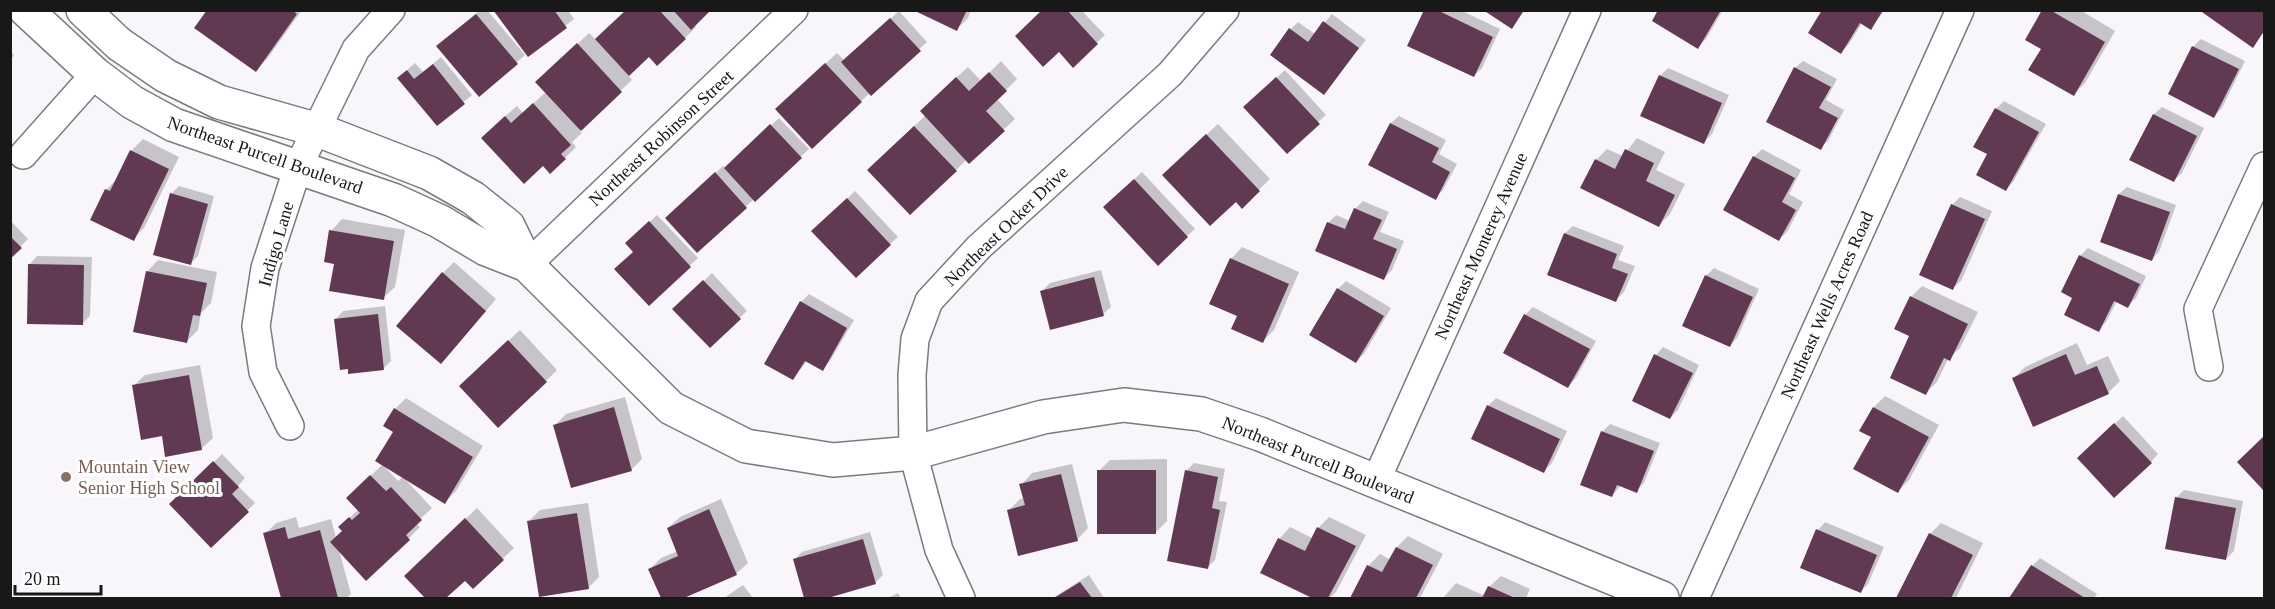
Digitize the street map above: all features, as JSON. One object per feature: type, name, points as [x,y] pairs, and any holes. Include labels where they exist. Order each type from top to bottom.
[{"type":"street","name":"Northeast Purcell Boulevard","points":[[26,10],[95,74],[132,102],[174,125],[393,200],[439,221],[486,249],[527,265]]},
{"type":"street","name":"Northeast Purcell Boulevard","points":[[83,10],[119,44],[166,76],[219,102],[318,130],[429,173],[473,198],[508,226],[527,265],[671,408],[746,446],[833,460],[913,453],[1043,417],[1124,405],[1201,414],[1260,434],[1375,483],[1662,598]]},
{"type":"street","name":"Indigo Lane","points":[[290,426],[263,372],[256,326],[265,268],[298,167],[356,49],[392,10]]},
{"type":"street","name":"Northeast Robinson Street","points":[[527,265],[794,10]]},
{"type":"street","name":"Northeast Ocker Drive","points":[[961,598],[939,550],[913,453],[912,375],[915,339],[929,301],[979,247],[1170,74],[1225,10]]},
{"type":"street","name":"Northeast Monterey Avenue","points":[[1375,483],[1587,10]]},
{"type":"street","name":"Northeast Wells Acres Road","points":[[1695,598],[1960,10]]},
{"type":"street","points":[[23,155],[95,74]]},
{"type":"street","points":[[2209,367],[2198,309],[2265,166]]},
{"type":"building","points":[[207,10],[292,10],[297,14],[256,72],[194,28]]},
{"type":"building","points":[[493,10],[554,10],[567,28],[528,57]]},
{"type":"building","points":[[626,10],[659,10],[686,39],[657,66],[649,57],[629,76],[595,39]]},
{"type":"building","points":[[673,10],[711,10],[691,30]]},
{"type":"building","points":[[913,10],[967,10],[957,31]]},
{"type":"building","points":[[1042,10],[1067,10],[1098,44],[1073,68],[1059,52],[1043,67],[1015,36]]},
{"type":"building","points":[[1424,10],[1437,10],[1493,37],[1474,77],[1407,46]]},
{"type":"building","points":[[1483,10],[1524,10],[1512,29]]},
{"type":"building","points":[[1658,10],[1721,10],[1698,49],[1652,21]]},
{"type":"building","points":[[1822,10],[1883,10],[1871,30],[1860,23],[1841,54],[1808,33]]},
{"type":"building","points":[[2042,10],[2050,10],[2105,42],[2074,96],[2028,70],[2041,49],[2025,40]]},
{"type":"building","points":[[2199,10],[2264,10],[2264,31],[2253,48]]},
{"type":"building","points":[[476,14],[518,64],[479,97],[436,46]]},
{"type":"building","points":[[890,18],[921,51],[871,96],[841,62]]},
{"type":"building","points":[[1323,21],[1359,48],[1324,95],[1270,55],[1289,28],[1308,42]]},
{"type":"building","points":[[577,43],[622,92],[581,131],[535,82]]},
{"type":"building","points":[[2192,46],[2239,69],[2214,118],[2168,94]]},
{"type":"building","points":[[825,63],[862,102],[812,149],[775,109]]},
{"type":"building","points":[[433,64],[465,104],[437,126],[397,78],[407,70],[414,79]]},
{"type":"building","points":[[1794,67],[1831,87],[1819,108],[1838,118],[1821,150],[1766,122]]},
{"type":"building","points":[[989,72],[1007,91],[986,111],[1005,131],[969,164],[920,111],[956,77],[969,91]]},
{"type":"building","points":[[1659,75],[1722,103],[1704,144],[1640,116]]},
{"type":"building","points":[[1276,77],[1320,124],[1287,154],[1243,107]]},
{"type":"building","points":[[533,103],[571,145],[561,154],[566,159],[550,174],[543,166],[524,184],[481,138],[505,116],[511,123]]},
{"type":"building","points":[[1995,108],[2039,132],[2006,191],[1976,175],[1987,154],[1973,147]]},
{"type":"building","points":[[2153,114],[2197,136],[2174,182],[2129,160]]},
{"type":"building","points":[[1390,123],[1439,148],[1432,162],[1450,172],[1436,200],[1368,165]]},
{"type":"building","points":[[770,124],[802,158],[755,202],[724,168]]},
{"type":"building","points":[[914,126],[957,171],[910,215],[867,170]]},
{"type":"building","points":[[1206,134],[1260,191],[1242,209],[1236,202],[1210,226],[1162,175]]},
{"type":"building","points":[[1625,149],[1654,163],[1646,181],[1675,195],[1659,227],[1580,188],[1595,159],[1615,169]]},
{"type":"building","points":[[130,150],[169,169],[134,241],[90,220],[105,189],[110,191]]},
{"type":"building","points":[[1753,156],[1795,178],[1782,202],[1796,210],[1779,241],[1723,210]]},
{"type":"building","points":[[715,172],[747,208],[697,253],[665,218]]},
{"type":"building","points":[[1134,179],[1188,237],[1158,266],[1103,207]]},
{"type":"building","points":[[170,193],[208,204],[191,265],[153,255]]},
{"type":"building","points":[[2118,194],[2170,212],[2152,261],[2100,242]]},
{"type":"building","points":[[847,198],[891,245],[856,278],[811,231]]},
{"type":"building","points":[[1951,204],[1985,219],[1953,290],[1919,275]]},
{"type":"building","points":[[1354,208],[1382,220],[1373,239],[1397,249],[1384,280],[1315,251],[1327,222],[1345,229]]},
{"type":"building","points":[[649,221],[691,267],[649,306],[614,269],[633,252],[625,243]]},
{"type":"building","points":[[329,230],[394,241],[384,300],[329,291],[334,264],[324,262]]},
{"type":"building","points":[[1564,233],[1617,254],[1612,268],[1628,274],[1616,302],[1547,275]]},
{"type":"building","points":[[10,236],[22,248],[10,259]]},
{"type":"building","points":[[2079,255],[2140,284],[2128,308],[2114,301],[2099,332],[2064,315],[2072,298],[2061,292]]},
{"type":"building","points":[[1230,258],[1289,284],[1263,343],[1231,329],[1237,316],[1209,304]]},
{"type":"building","points":[[28,264],[84,265],[83,325],[27,324]]},
{"type":"building","points":[[146,271],[207,283],[200,316],[193,315],[187,343],[133,332]]},
{"type":"building","points":[[442,272],[486,311],[441,364],[396,326]]},
{"type":"building","points":[[1705,275],[1753,297],[1730,347],[1682,326]]},
{"type":"building","points":[[1094,277],[1104,316],[1050,330],[1040,291]]},
{"type":"building","points":[[703,280],[741,319],[710,348],[672,309]]},
{"type":"building","points":[[1337,288],[1384,316],[1356,363],[1309,335]]},
{"type":"building","points":[[1910,296],[1968,324],[1950,361],[1944,358],[1926,395],[1890,378],[1909,336],[1894,329]]},
{"type":"building","points":[[800,301],[847,328],[823,371],[805,361],[793,380],[764,364]]},
{"type":"building","points":[[378,314],[384,370],[348,374],[348,369],[340,370],[334,319]]},
{"type":"building","points":[[1524,314],[1590,349],[1568,388],[1503,353]]},
{"type":"building","points":[[508,340],[547,382],[498,428],[459,386]]},
{"type":"building","points":[[1654,354],[1693,373],[1670,419],[1632,401]]},
{"type":"building","points":[[2066,354],[2075,375],[2097,366],[2109,394],[2033,427],[2012,378]]},
{"type":"building","points":[[189,375],[202,450],[165,457],[162,436],[141,440],[132,385]]},
{"type":"building","points":[[1487,405],[1560,439],[1544,473],[1471,439]]},
{"type":"building","points":[[614,407],[632,471],[571,488],[553,425]]},
{"type":"building","points":[[1873,407],[1929,437],[1898,493],[1853,469],[1871,437],[1859,431]]},
{"type":"building","points":[[394,408],[473,457],[445,504],[375,461],[393,432],[383,426]]},
{"type":"building","points":[[2114,423],[2152,463],[2114,498],[2077,458]]},
{"type":"building","points":[[1601,431],[1654,451],[1637,493],[1617,485],[1612,497],[1580,485]]},
{"type":"building","points":[[2264,436],[2264,491],[2237,462]]},
{"type":"building","points":[[213,461],[239,487],[232,494],[249,512],[211,548],[169,504]]},
{"type":"building","points":[[1097,470],[1156,470],[1156,534],[1097,534]]},
{"type":"building","points":[[1185,470],[1218,477],[1212,508],[1220,510],[1208,569],[1167,561]]},
{"type":"building","points":[[1061,474],[1078,541],[1018,556],[1007,510],[1025,505],[1019,484]]},
{"type":"building","points":[[370,475],[386,491],[391,487],[422,520],[406,535],[410,540],[366,581],[330,542],[342,531],[338,527],[349,517],[352,520],[360,513],[346,498]]},
{"type":"building","points":[[2175,497],[2236,508],[2226,560],[2165,549]]},
{"type":"building","points":[[709,509],[737,575],[684,598],[661,598],[648,569],[678,556],[667,528]]},
{"type":"building","points":[[577,513],[589,589],[539,597],[527,521]]},
{"type":"building","points":[[465,518],[504,560],[473,589],[465,581],[446,598],[425,598],[404,576]]},
{"type":"building","points":[[285,527],[288,539],[320,530],[338,598],[281,598],[263,533]]},
{"type":"building","points":[[1317,527],[1356,546],[1328,598],[1312,598],[1260,573],[1278,538],[1305,551]]},
{"type":"building","points":[[1816,529],[1877,555],[1861,593],[1800,568]]},
{"type":"building","points":[[1929,533],[1973,555],[1951,598],[1896,598]]},
{"type":"building","points":[[863,539],[876,584],[828,598],[804,598],[793,559]]},
{"type":"building","points":[[1396,547],[1433,565],[1416,598],[1350,598],[1367,565],[1382,572]]},
{"type":"building","points":[[2031,565],[2085,598],[2009,598]]},
{"type":"building","points":[[1080,582],[1092,598],[1054,598]]},
{"type":"building","points":[[1488,586],[1515,598],[1482,598]]},
{"type":"place","name":"Mountain View Senior High School","points":[[66,477]]}]
